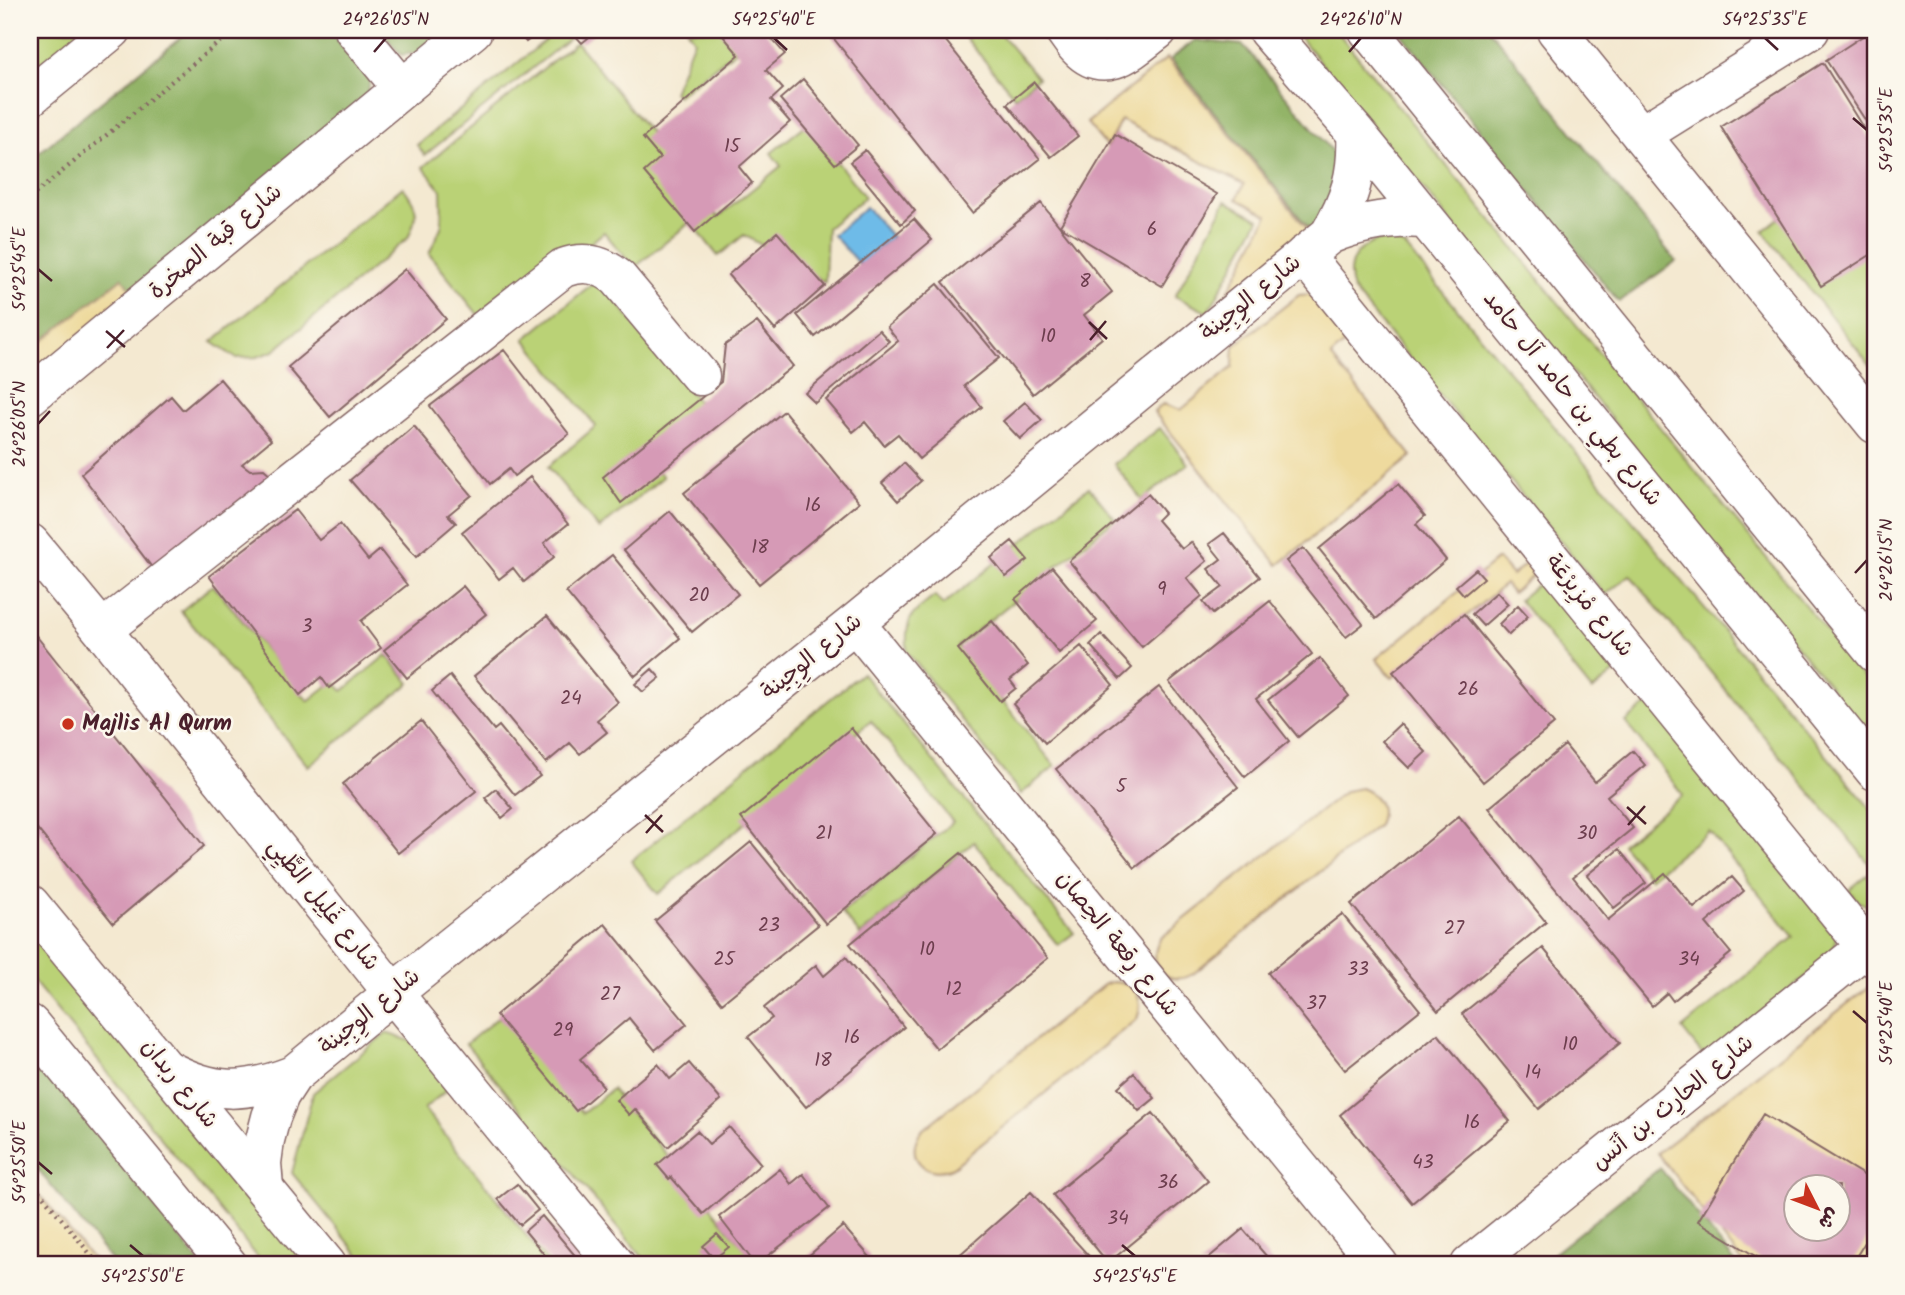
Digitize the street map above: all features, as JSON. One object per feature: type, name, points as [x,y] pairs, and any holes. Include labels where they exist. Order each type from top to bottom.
[{"type":"street","points":[[30,97],[112,30]]},
{"type":"street","points":[[354,30],[402,88]]},
{"type":"street","name":"شارع قبة الصخرة","points":[[30,396],[473,30]]},
{"type":"street","points":[[1064,30],[1078,48],[1088,55],[1100,60],[1112,60],[1123,57],[1158,30]]},
{"type":"street","name":"شارع بطي بن حامد آل حامد","points":[[1267,30],[1356,133],[1875,771]]},
{"type":"street","points":[[1368,30],[1875,653]]},
{"type":"street","points":[[1556,30],[1875,424]]},
{"type":"street","points":[[1641,135],[1810,30]]},
{"type":"street","name":"شارع الوِجِينة","points":[[1316,245],[1349,196],[1355,176],[1356,133]]},
{"type":"street","name":"شارع الوِجِينة","points":[[264,1187],[262,1163],[265,1140],[280,1095],[293,1075],[855,623],[1316,245],[1347,228],[1386,220],[1425,219]]},
{"type":"street","name":"شارع مْزِيرْعَة","points":[[1316,245],[1872,948]]},
{"type":"street","points":[[102,630],[563,268],[584,263],[608,270],[618,278],[701,376]]},
{"type":"street","name":"شارع غَلِيل الطَّيِي","points":[[30,543],[616,1265]]},
{"type":"street","name":"شارع رِقعة الحِصان","points":[[855,623],[1379,1265]]},
{"type":"street","name":"شارع ربدان","points":[[30,904],[327,1265]]},
{"type":"street","name":"شارع الحارِث بن أنَس","points":[[1470,1265],[1872,948]]},
{"type":"street","points":[[30,1024],[228,1265]]},
{"type":"street","name":"شارع الوِجِينة","points":[[168,1070],[191,1082],[216,1088],[255,1087],[293,1075]]},
{"type":"path","points":[[30,198],[234,30]]},
{"type":"path","points":[[30,485],[33,489],[30,492]]},
{"type":"path","points":[[30,1180],[99,1265]]},
{"type":"green space","points":[[30,30],[83,30],[30,72]]},
{"type":"green space","points":[[190,30],[329,30],[370,80],[366,104],[134,293],[122,278],[30,351],[30,160]]},
{"type":"green space","points":[[380,30],[458,30],[431,51],[401,55]]},
{"type":"green space","points":[[558,30],[563,30],[570,38],[425,155],[417,145]]},
{"type":"green space","points":[[687,30],[725,30],[739,48],[677,96],[673,92],[694,40]]},
{"type":"green space","points":[[959,30],[997,30],[1038,78],[1015,97]]},
{"type":"green space","points":[[1294,30],[1336,30],[1875,691],[1875,742]]},
{"type":"green space","points":[[1398,30],[1490,30],[1676,261],[1619,302]]},
{"type":"green space","points":[[1195,40],[1243,45],[1356,180],[1315,236],[1171,59]]},
{"type":"green space","points":[[576,42],[710,206],[634,268],[604,232],[488,327],[429,254],[442,225],[441,190],[423,167]]},
{"type":"green space","points":[[807,124],[865,197],[827,228],[825,282],[744,235],[718,256],[693,225],[712,210],[718,217],[781,166],[771,153]]},
{"type":"green space","points":[[403,187],[416,211],[408,238],[274,351],[257,357],[236,358],[212,342]]},
{"type":"green space","points":[[1226,201],[1259,219],[1208,313],[1175,296]]},
{"type":"green space","points":[[1790,209],[1831,271],[1875,242],[1875,371],[1763,231]]},
{"type":"green space","points":[[1383,239],[1405,246],[1875,814],[1875,908],[1860,902],[1849,890],[1874,869],[1630,575],[1605,595],[1353,290],[1350,272],[1354,257],[1366,246]]},
{"type":"green space","points":[[598,279],[700,404],[643,451],[663,477],[599,529],[548,467],[596,426],[525,339]]},
{"type":"green space","points":[[1160,428],[1188,464],[1142,500],[1114,464]]},
{"type":"green space","points":[[1089,487],[1115,519],[958,646],[1055,766],[1021,794],[907,652],[908,624],[914,614],[935,596],[943,605]]},
{"type":"green space","points":[[1547,577],[1620,668],[1592,691],[1519,600]]},
{"type":"green space","points":[[213,585],[308,701],[333,681],[343,691],[386,655],[410,683],[308,766],[181,611]]},
{"type":"green space","points":[[862,673],[1074,933],[1058,945],[974,842],[860,935],[842,913],[953,822],[871,721],[658,894],[631,861]]},
{"type":"green space","points":[[1651,702],[1838,934],[1832,956],[1705,1058],[1682,1029],[1794,937],[1709,831],[1650,878],[1622,844],[1683,795],[1625,722]]},
{"type":"green space","points":[[30,922],[309,1265],[264,1265],[30,977]]},
{"type":"green space","points":[[501,1015],[583,1113],[612,1089],[757,1263],[649,1265],[466,1044]]},
{"type":"green space","points":[[386,1033],[411,1041],[449,1088],[424,1109],[550,1265],[367,1265],[292,1173],[313,1093]]},
{"type":"green space","points":[[30,1050],[201,1265],[115,1265],[30,1160]]},
{"type":"green space","points":[[1660,1168],[1737,1265],[1539,1265]]},
{"type":"sand","points":[[1167,58],[1314,237],[1215,317],[1268,215],[1237,199],[1244,184],[1121,120],[1107,147],[1087,123]]},
{"type":"sand","points":[[122,278],[134,293],[30,376],[30,351]]},
{"type":"sand","points":[[1316,294],[1351,338],[1331,356],[1412,456],[1278,565],[1154,412],[1163,404],[1181,410],[1233,367],[1234,346],[1299,295]]},
{"type":"sand","points":[[1498,559],[1512,575],[1532,559],[1540,570],[1512,593],[1505,584],[1392,678],[1376,659]]},
{"type":"sand","points":[[1361,788],[1372,794],[1379,803],[1381,814],[1377,826],[1193,974],[1175,978],[1161,971],[1155,956],[1161,938],[1346,791]]},
{"type":"sand","points":[[1113,982],[1127,985],[1136,993],[1140,1005],[1137,1019],[953,1167],[934,1171],[920,1164],[915,1149],[921,1131],[1105,984]]},
{"type":"sand","points":[[1870,986],[1875,986],[1875,1265],[1745,1265],[1657,1153]]},
{"type":"sand","points":[[30,1183],[97,1265],[30,1265]]},
{"type":"water","points":[[866,207],[892,237],[860,265],[833,235]]},
{"type":"building","points":[[516,30],[541,30],[526,42]]},
{"type":"building","points":[[598,30],[582,43],[572,32]]},
{"type":"building","points":[[718,30],[764,30],[785,54],[766,70],[783,89],[771,100],[790,122],[739,167],[752,183],[695,232],[644,172],[660,158],[643,138],[739,55]]},
{"type":"building","points":[[827,30],[937,30],[1040,159],[972,213]]},
{"type":"building","points":[[1875,30],[1875,135],[1826,60]]},
{"type":"building","points":[[1823,63],[1875,147],[1875,252],[1821,286],[1721,127]]},
{"type":"building","points":[[803,79],[858,145],[835,164],[780,99]]},
{"type":"building","points":[[1034,82],[1078,136],[1051,157],[1007,104]]},
{"type":"building","points":[[1115,134],[1217,194],[1162,286],[1060,226]]},
{"type":"building","points":[[865,150],[915,211],[901,224],[850,162]]},
{"type":"building","points":[[1041,203],[1112,292],[1084,315],[1102,338],[1033,394],[943,282]]},
{"type":"building","points":[[914,219],[932,240],[815,337],[797,315]]},
{"type":"building","points":[[777,232],[825,286],[775,330],[728,275]]},
{"type":"building","points":[[405,269],[446,319],[330,417],[288,367]]},
{"type":"building","points":[[938,284],[999,358],[964,386],[982,407],[919,459],[898,434],[884,445],[865,422],[853,432],[826,400],[898,341],[887,327]]},
{"type":"building","points":[[757,322],[793,366],[621,503],[603,477],[721,382],[725,345]]},
{"type":"building","points":[[879,330],[889,341],[815,403],[805,393]]},
{"type":"building","points":[[504,350],[569,434],[514,476],[509,469],[490,484],[430,406]]},
{"type":"building","points":[[220,379],[271,440],[242,464],[250,470],[264,469],[272,476],[154,570],[81,474],[171,396],[183,410]]},
{"type":"building","points":[[1025,402],[1042,420],[1020,439],[1003,421]]},
{"type":"building","points":[[784,411],[859,502],[759,584],[684,493]]},
{"type":"building","points":[[414,426],[472,495],[448,515],[456,523],[416,557],[350,480]]},
{"type":"building","points":[[904,463],[921,481],[898,501],[882,483]]},
{"type":"building","points":[[530,477],[568,524],[544,543],[554,557],[524,582],[513,568],[499,579],[462,532]]},
{"type":"building","points":[[1398,484],[1425,516],[1416,524],[1446,560],[1376,619],[1319,549]]},
{"type":"building","points":[[1148,494],[1164,513],[1157,520],[1182,549],[1191,542],[1207,561],[1187,578],[1202,596],[1142,647],[1069,561]]},
{"type":"building","points":[[295,510],[319,540],[340,524],[368,560],[380,550],[407,585],[361,621],[381,648],[329,688],[321,677],[300,695],[209,576]]},
{"type":"building","points":[[670,511],[738,594],[692,632],[624,550]]},
{"type":"building","points":[[1224,533],[1260,577],[1213,614],[1203,602],[1223,587],[1208,569],[1221,559],[1209,544]]},
{"type":"building","points":[[1012,541],[1028,560],[1006,577],[991,558]]},
{"type":"building","points":[[1303,548],[1363,624],[1346,637],[1286,561]]},
{"type":"building","points":[[612,555],[680,638],[635,676],[566,592]]},
{"type":"building","points":[[1052,567],[1097,621],[1059,653],[1015,599]]},
{"type":"building","points":[[1476,569],[1484,578],[1464,595],[1456,586]]},
{"type":"building","points":[[463,586],[486,614],[407,678],[384,650]]},
{"type":"building","points":[[1497,592],[1508,604],[1483,626],[1472,614]]},
{"type":"building","points":[[1270,601],[1312,654],[1256,699],[1289,741],[1245,777],[1169,682]]},
{"type":"building","points":[[1518,605],[1528,616],[1509,635],[1499,624]]},
{"type":"building","points":[[1464,614],[1554,724],[1483,782],[1393,672]]},
{"type":"building","points":[[547,616],[618,702],[597,720],[607,732],[580,754],[570,743],[546,763],[474,676]]},
{"type":"building","points":[[992,621],[1028,665],[1010,680],[1016,688],[1000,701],[958,649]]},
{"type":"building","name":"Majlis Al Qurm","points":[[30,628],[204,846],[113,923],[30,820]]},
{"type":"building","points":[[1101,634],[1132,668],[1120,679],[1090,645]]},
{"type":"building","points":[[1081,646],[1113,685],[1045,743],[1013,704]]},
{"type":"building","points":[[1320,658],[1349,696],[1298,737],[1268,700]]},
{"type":"building","points":[[652,669],[660,678],[643,692],[635,684]]},
{"type":"building","points":[[450,676],[494,730],[499,726],[540,776],[515,795],[432,691]]},
{"type":"building","points":[[1159,687],[1238,787],[1135,868],[1056,769]]},
{"type":"building","points":[[421,721],[476,791],[398,853],[343,784]]},
{"type":"building","points":[[1400,724],[1426,752],[1409,768],[1382,741]]},
{"type":"building","points":[[851,728],[937,834],[826,924],[741,818]]},
{"type":"building","points":[[1565,745],[1595,782],[1633,751],[1645,765],[1607,796],[1633,828],[1573,877],[1608,920],[1665,873],[1694,908],[1732,877],[1744,891],[1706,923],[1731,953],[1673,1001],[1667,993],[1652,1006],[1489,808]]},
{"type":"building","points":[[496,789],[513,809],[502,818],[485,798]]},
{"type":"building","points":[[1459,816],[1546,922],[1438,1011],[1351,904]]},
{"type":"building","points":[[751,842],[818,925],[722,1003],[655,921]]},
{"type":"building","points":[[1619,849],[1646,883],[1614,908],[1587,875]]},
{"type":"building","points":[[961,853],[1048,958],[937,1049],[850,944]]},
{"type":"building","points":[[1342,914],[1420,1010],[1345,1070],[1268,973]]},
{"type":"building","points":[[605,924],[687,1024],[655,1050],[629,1018],[580,1059],[604,1087],[576,1111],[496,1015]]},
{"type":"building","points":[[1543,948],[1620,1043],[1539,1109],[1462,1014]]},
{"type":"building","points":[[846,957],[904,1027],[806,1107],[748,1037],[772,1018],[764,1008],[816,965],[824,976]]},
{"type":"building","points":[[1438,1034],[1510,1121],[1412,1203],[1340,1115]]},
{"type":"building","points":[[689,1063],[721,1100],[668,1147],[635,1109],[629,1115],[616,1100],[658,1064],[670,1079]]},
{"type":"building","points":[[1134,1073],[1155,1098],[1139,1111],[1118,1087]]},
{"type":"building","points":[[1153,1113],[1208,1181],[1108,1263],[1053,1195]]},
{"type":"building","points":[[1763,1114],[1875,1182],[1875,1226],[1851,1265],[1770,1265],[1698,1221]]},
{"type":"building","points":[[729,1127],[761,1164],[703,1214],[657,1165],[697,1131],[709,1144]]},
{"type":"building","points":[[780,1169],[791,1184],[803,1174],[829,1208],[756,1265],[719,1217]]},
{"type":"building","points":[[517,1184],[538,1210],[520,1225],[498,1199]]},
{"type":"building","points":[[1031,1192],[1097,1265],[948,1265]]},
{"type":"building","points":[[542,1216],[583,1265],[553,1265],[525,1231]]},
{"type":"building","points":[[843,1226],[870,1257],[861,1265],[798,1265]]},
{"type":"building","points":[[1243,1229],[1274,1265],[1200,1265]]},
{"type":"building","points":[[717,1234],[729,1247],[714,1259],[703,1246]]},
{"type":"place","name":"Majlis Al Qurm","points":[[68,724]]}]
